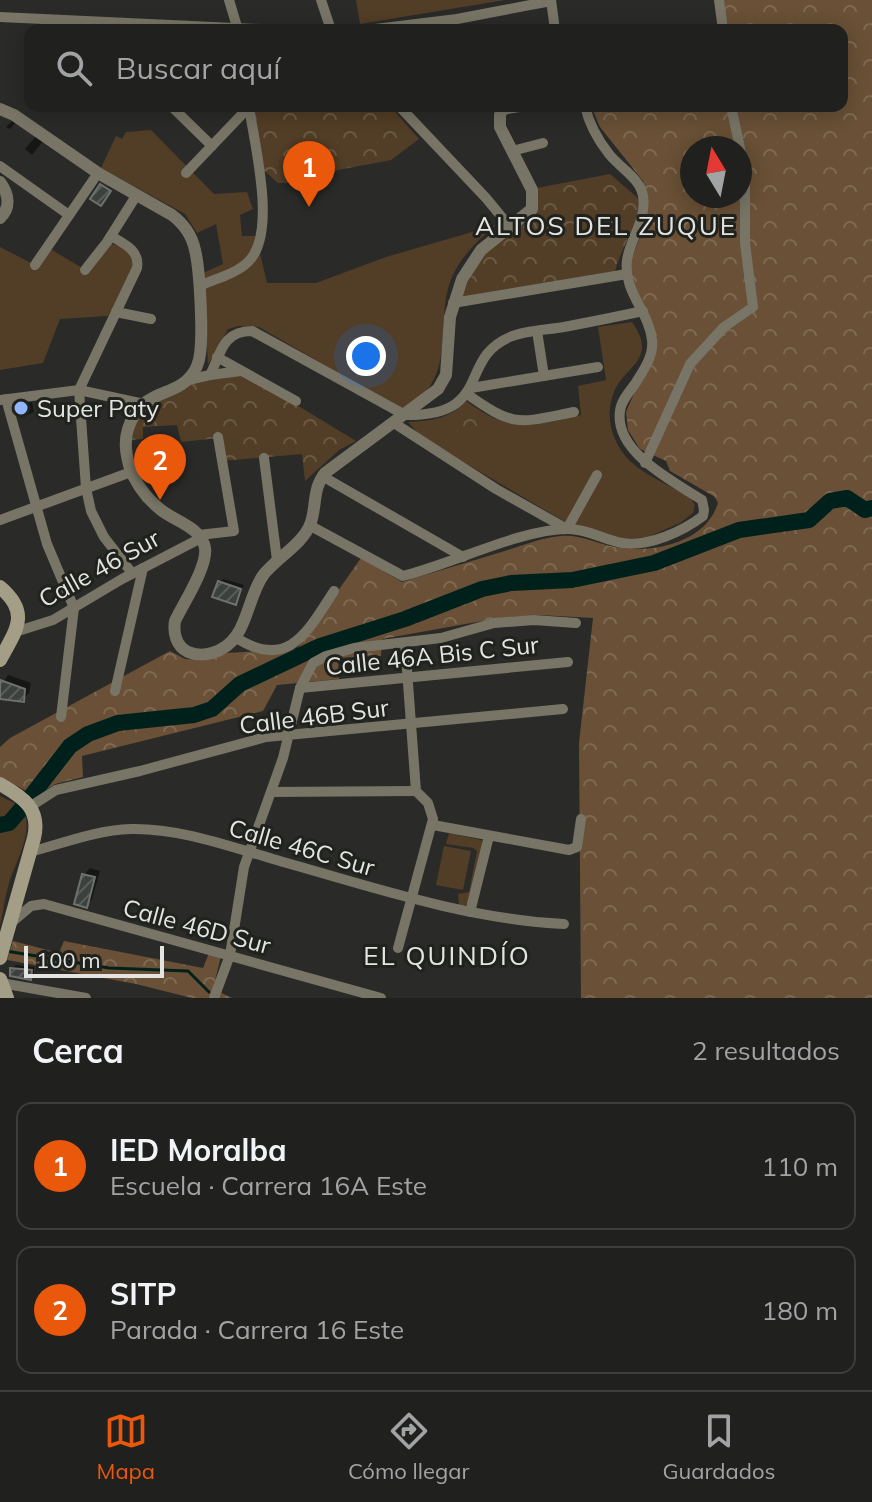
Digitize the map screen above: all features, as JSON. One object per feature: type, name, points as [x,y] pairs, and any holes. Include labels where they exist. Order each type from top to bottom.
[{"type":"main road","points":[[0,587],[19,615],[15,632],[0,660]]},
{"type":"main road","points":[[0,784],[31,806],[36,822],[0,957]]},
{"type":"main road","points":[[0,981],[7,998]]},
{"type":"street","points":[[229,0],[236,24]]},
{"type":"street","points":[[321,0],[329,24]]},
{"type":"street","points":[[719,0],[722,24]]},
{"type":"street","points":[[416,24],[551,1],[554,24]]},
{"type":"street","points":[[0,17],[139,24]]},
{"type":"street","points":[[0,109],[183,224],[193,242],[199,286],[201,352],[188,380]]},
{"type":"street","points":[[177,112],[212,146]]},
{"type":"street","points":[[186,173],[243,112]]},
{"type":"street","points":[[199,286],[240,268],[258,250],[262,228],[262,194],[250,112]]},
{"type":"street","points":[[405,112],[510,227]]},
{"type":"street","points":[[241,371],[188,380],[144,404],[126,436],[131,472],[151,502],[200,537],[205,549],[204,561],[174,625],[177,641],[188,652],[213,653],[224,648],[235,637],[247,618],[259,582],[309,525],[322,476],[425,400],[443,382],[453,303],[462,279],[492,240],[528,214],[534,201],[532,190],[500,127],[502,112]]},
{"type":"street","points":[[309,525],[403,576],[436,568],[510,541],[567,529],[582,530],[622,543],[660,538],[703,516],[702,500],[645,463],[624,434],[620,407],[652,351],[650,328],[643,311],[631,295],[627,274],[628,254],[642,215],[642,192],[637,182],[609,155],[595,133],[587,112]]},
{"type":"street","points":[[732,112],[737,136]]},
{"type":"street","points":[[512,151],[543,143]]},
{"type":"street","points":[[0,166],[69,215]]},
{"type":"street","points":[[35,265],[98,173]]},
{"type":"street","points":[[0,182],[6,191],[7,206],[0,218]]},
{"type":"street","points":[[85,270],[136,196]]},
{"type":"street","points":[[645,463],[690,364],[724,327],[753,307],[745,243],[745,208]]},
{"type":"street","points":[[111,236],[134,251],[138,261],[135,275],[79,390],[86,488],[94,520],[138,570],[115,691]]},
{"type":"street","points":[[453,303],[627,274]]},
{"type":"street","points":[[400,419],[450,409],[469,391],[494,348],[508,338],[643,311]]},
{"type":"street","points":[[116,312],[151,319]]},
{"type":"street","points":[[210,375],[228,338],[243,331],[252,331],[400,419],[496,489],[567,529]]},
{"type":"street","points":[[537,331],[544,376]]},
{"type":"street","points":[[217,357],[296,401]]},
{"type":"street","points":[[469,391],[598,367]]},
{"type":"street","points":[[61,717],[74,608],[50,553],[3,400],[79,390],[144,404]]},
{"type":"street","points":[[469,391],[499,416],[509,420],[533,420],[574,412]]},
{"type":"street","points":[[200,537],[234,531],[218,437]]},
{"type":"street","points":[[264,458],[277,560]]},
{"type":"street","points":[[0,520],[131,472]]},
{"type":"street","points":[[567,529],[597,475]]},
{"type":"street","points":[[322,476],[463,557]]},
{"type":"street","name":"Calle 46 Sur","points":[[15,632],[39,626],[200,537]]},
{"type":"street","points":[[235,637],[260,651],[292,644],[304,637],[334,591]]},
{"type":"street","points":[[214,998],[230,955],[249,852],[290,734],[300,688],[313,663],[354,648],[441,638],[507,621],[576,623]]},
{"type":"street","points":[[398,948],[433,825],[433,813],[428,803],[416,791],[405,643]]},
{"type":"street","name":"Calle 46A Bis C Sur","points":[[300,688],[568,662]]},
{"type":"street","name":"Calle 46B Sur","points":[[31,806],[56,790],[140,771],[254,739],[563,709]]},
{"type":"street","points":[[271,792],[416,791]]},
{"type":"street","points":[[433,825],[569,850],[577,847],[581,819]]},
{"type":"street","name":"Calle 46C Sur","points":[[30,852],[103,832],[130,829],[171,832],[413,899],[515,921],[564,924]]},
{"type":"street","points":[[470,912],[489,836]]},
{"type":"street","name":"Calle 46D Sur","points":[[6,933],[31,906],[41,903],[381,998]]},
{"type":"street","points":[[0,981],[86,998]]},
{"type":"green space","points":[[356,0],[505,0],[360,24]]},
{"type":"green space","points":[[715,0],[872,0],[872,998],[581,998],[579,743],[593,618],[540,615],[499,618],[382,639],[381,656],[338,658],[339,679],[277,685],[263,711],[82,756],[83,777],[55,784],[36,796],[0,777],[0,747],[10,738],[170,651],[185,659],[200,660],[227,653],[297,649],[361,558],[402,582],[554,537],[575,536],[615,547],[645,549],[676,543],[702,528],[712,517],[718,503],[715,497],[670,471],[666,461],[640,449],[628,430],[626,412],[655,345],[631,285],[630,262],[642,232],[647,204],[643,181],[600,127],[594,112],[848,112],[848,24],[718,24]]},
{"type":"green space","points":[[254,112],[395,112],[419,139],[391,160],[338,170],[305,183],[278,183],[259,166]]},
{"type":"green space","points":[[151,130],[214,194],[247,192],[253,209],[240,215],[242,236],[256,236],[267,283],[316,283],[386,257],[496,225],[471,248],[452,277],[445,304],[440,360],[436,374],[424,393],[402,410],[259,327],[228,329],[208,365],[203,273],[223,264],[216,224],[197,233],[185,214],[101,168],[116,136],[122,139],[126,132]]},
{"type":"green space","points":[[610,174],[639,199],[637,217],[615,271],[461,298],[485,253],[493,244],[521,226],[534,211],[537,188]]},
{"type":"green space","points":[[107,242],[126,250],[132,264],[128,283],[108,316],[60,319],[43,363],[0,370],[0,247],[35,265],[47,247],[84,269]]},
{"type":"green space","points":[[632,322],[642,345],[641,354],[619,383],[611,401],[610,420],[614,438],[636,466],[690,497],[695,505],[693,513],[680,523],[648,537],[622,539],[565,522],[420,436],[408,422],[440,418],[466,401],[496,419],[521,425],[548,423],[581,415],[578,386],[606,380],[598,327]]},
{"type":"green space","points":[[241,371],[356,441],[339,450],[305,481],[302,454],[222,461],[218,438],[181,442],[177,425],[143,427],[143,439],[132,440],[135,423],[145,410],[163,398],[201,378]]},
{"type":"green space","points":[[466,409],[489,426],[475,444],[453,427]]},
{"type":"green space","points":[[0,796],[22,809],[27,826],[9,883],[0,926]]},
{"type":"green space","points":[[449,833],[483,843],[468,903],[464,906],[459,905],[458,894],[469,892],[477,851],[446,844]]},
{"type":"green space","points":[[444,846],[471,851],[463,890],[436,885]]},
{"type":"green space","points":[[13,941],[59,953],[64,941],[203,968],[209,953],[221,956],[213,989],[232,998],[192,998],[136,984],[7,960]]},
{"type":"building","points":[[100,184],[111,191],[101,206],[90,199]]},
{"type":"building","points":[[218,581],[241,589],[236,605],[212,597]]},
{"type":"building","points":[[0,680],[25,689],[24,702],[0,699]]},
{"type":"building","points":[[82,874],[95,877],[87,908],[74,904]]},
{"type":"building","points":[[10,968],[32,970],[31,980],[10,976]]},
{"type":"waterway","points":[[32,795],[70,746],[88,734],[118,723],[194,715],[212,709],[240,684],[320,646],[405,619],[482,589],[511,583],[572,580],[654,563],[739,530],[809,520],[830,501],[847,498],[865,510],[872,508]]},
{"type":"waterway","points":[[0,825],[9,823],[22,808]]},
{"type":"waterway","points":[[6,951],[109,968],[188,971],[209,992]]},
{"type":"place","name":"IED Moralba","points":[[309,207]]},
{"type":"place","name":"Super Paty","points":[[21,408]]},
{"type":"place","name":"SITP","points":[[160,500]]},
{"type":"district","name":"ALTOS DEL ZUQUE","points":[[606,225]]},
{"type":"district","name":"EL QUINDÍO","points":[[447,955]]}]
